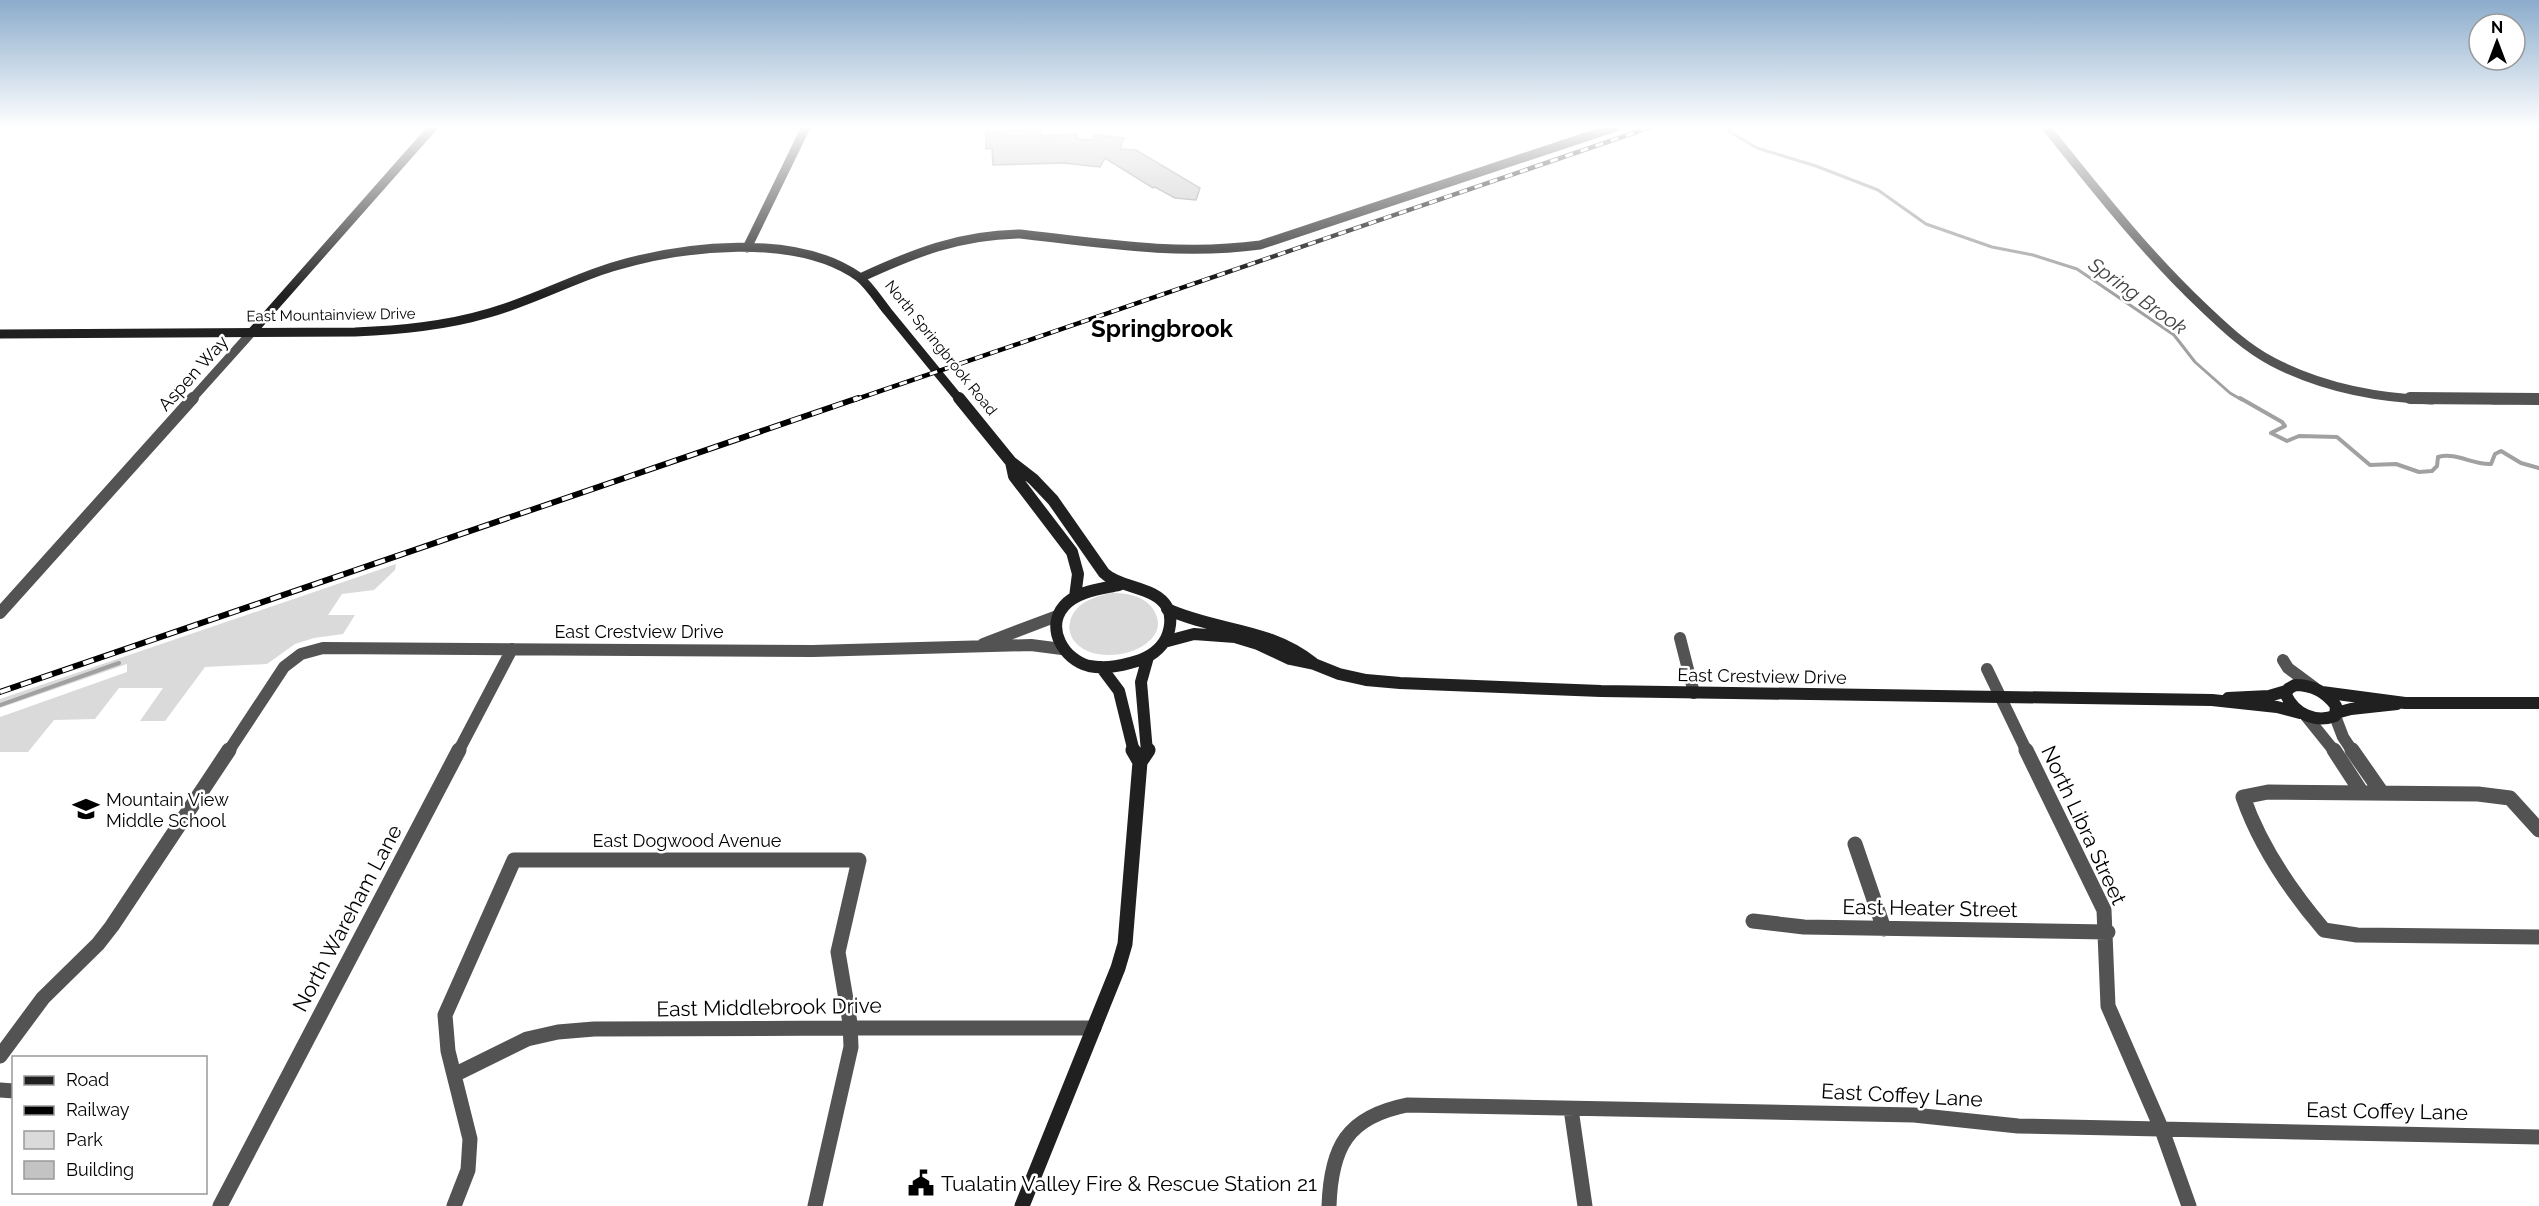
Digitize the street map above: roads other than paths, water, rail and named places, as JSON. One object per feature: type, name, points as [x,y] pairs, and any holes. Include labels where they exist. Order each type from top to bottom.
[{"type":"street","name":"Aspen Way","points":[[0,613],[383,183]]},
{"type":"street","points":[[747,248],[779,183]]},
{"type":"street","name":"North Springbrook Road","points":[[1119,585],[1099,568],[1074,530],[1027,472],[1011,462],[860,278],[942,243],[995,234],[1020,234],[1184,250],[1213,251],[1252,246],[1447,183]]},
{"type":"street","points":[[2092,183],[2170,278],[2228,331],[2255,351],[2283,367],[2312,378],[2387,396],[2419,399],[2539,399]]},
{"type":"street","name":"East Mountainview Drive","points":[[0,334],[414,329],[507,308],[612,267],[699,250],[747,248],[809,255],[830,262],[860,278]]},
{"type":"street","name":"North Springbrook Road","points":[[1011,462],[1014,476],[1072,552],[1078,574],[1075,597]]},
{"type":"street","points":[[1119,585],[1146,591],[1159,599],[1167,609],[1170,619],[1169,632],[1164,642],[1148,657],[1125,665],[1101,667],[1078,661],[1062,649],[1054,633],[1057,616],[1075,597],[1101,586],[1119,585]]},
{"type":"street","name":"East Crestview Drive","points":[[1167,609],[1196,621],[1244,629],[1269,637],[1300,651],[1314,664]]},
{"type":"street","name":"East Crestview Drive","points":[[979,645],[1057,616]]},
{"type":"street","name":"East Crestview Drive","points":[[1164,642],[1194,634],[1235,637],[1258,644],[1290,659],[1314,664],[1352,677],[1400,684],[1694,693],[2212,700],[2269,696],[2300,685],[2319,690]]},
{"type":"street","points":[[1680,638],[1694,693]]},
{"type":"street","name":"East Crestview Drive","points":[[0,1056],[43,998],[106,935],[284,667],[300,654],[322,648],[895,650],[979,645],[1000,647],[1031,645],[1062,649]]},
{"type":"street","name":"North Wareham Lane","points":[[220,1206],[512,649]]},
{"type":"street","points":[[1022,1206],[1118,968],[1125,944],[1140,762],[1148,750],[1141,681],[1148,657]]},
{"type":"street","points":[[2362,793],[2325,737],[2288,702],[2286,664],[2334,702],[2343,737],[2382,793]]},
{"type":"street","points":[[1101,667],[1113,677],[1118,687],[1127,713],[1132,751],[1140,762]]},
{"type":"street","name":"North Libra Street","points":[[1988,669],[2104,910],[2108,932],[2106,984],[2108,1006],[2162,1130],[2189,1206]]},
{"type":"street","points":[[2319,690],[2405,703],[2532,703]]},
{"type":"street","name":"East Crestview Drive","points":[[2212,700],[2277,707],[2323,720],[2336,714]]},
{"type":"street","points":[[2336,714],[2353,708],[2379,708],[2405,703]]},
{"type":"street","points":[[2539,830],[2510,798],[2478,794],[2268,792],[2243,797],[2248,817],[2254,827],[2303,907],[2324,930],[2357,935],[2539,937]]},
{"type":"street","points":[[1855,844],[1884,929]]},
{"type":"street","name":"East Dogwood Avenue","points":[[454,1075],[443,1030],[445,1015],[514,860],[859,860],[838,952],[838,965],[852,1027]]},
{"type":"street","name":"East Heater Street","points":[[1753,921],[1784,926],[2108,932]]},
{"type":"street","points":[[815,1206],[852,1047],[852,1027]]},
{"type":"street","name":"East Middlebrook Drive","points":[[454,1075],[527,1039],[558,1032],[594,1029],[1094,1028]]},
{"type":"street","points":[[454,1075],[470,1135],[470,1158],[454,1206]]},
{"type":"street","name":"East Coffey Lane","points":[[1329,1206],[1328,1187],[1335,1155],[1349,1133],[1371,1114],[1388,1108],[1407,1106],[1914,1115],[2018,1126],[2539,1137]]},
{"type":"street","points":[[1571,1109],[1585,1206]]},
{"type":"waterway","name":"Spring Brook","points":[[1861,183],[1878,190],[1926,224],[1992,247],[2033,255],[2077,269],[2174,335],[2195,362],[2230,393],[2242,400]]},
{"type":"waterway","name":"Spring Brook","points":[[2240,398],[2282,422],[2285,426],[2271,433],[2287,441],[2299,436],[2337,437],[2370,465],[2396,464],[2419,472],[2432,471],[2437,466],[2438,457],[2452,456],[2477,463],[2491,464],[2495,454],[2501,451],[2521,463],[2539,468]]},
{"type":"waterway","points":[[0,705],[119,663]]},
{"type":"railway","points":[[854,400],[1487,183]]},
{"type":"railway","points":[[0,692],[858,398]]},
{"type":"place","name":"Mountain View Middle School","points":[[86,809]]},
{"type":"place","name":"Tualatin Valley Fire & Rescue Station 21","points":[[921,1183]]},
{"type":"district","name":"Springbrook","points":[[1162,328]]}]
